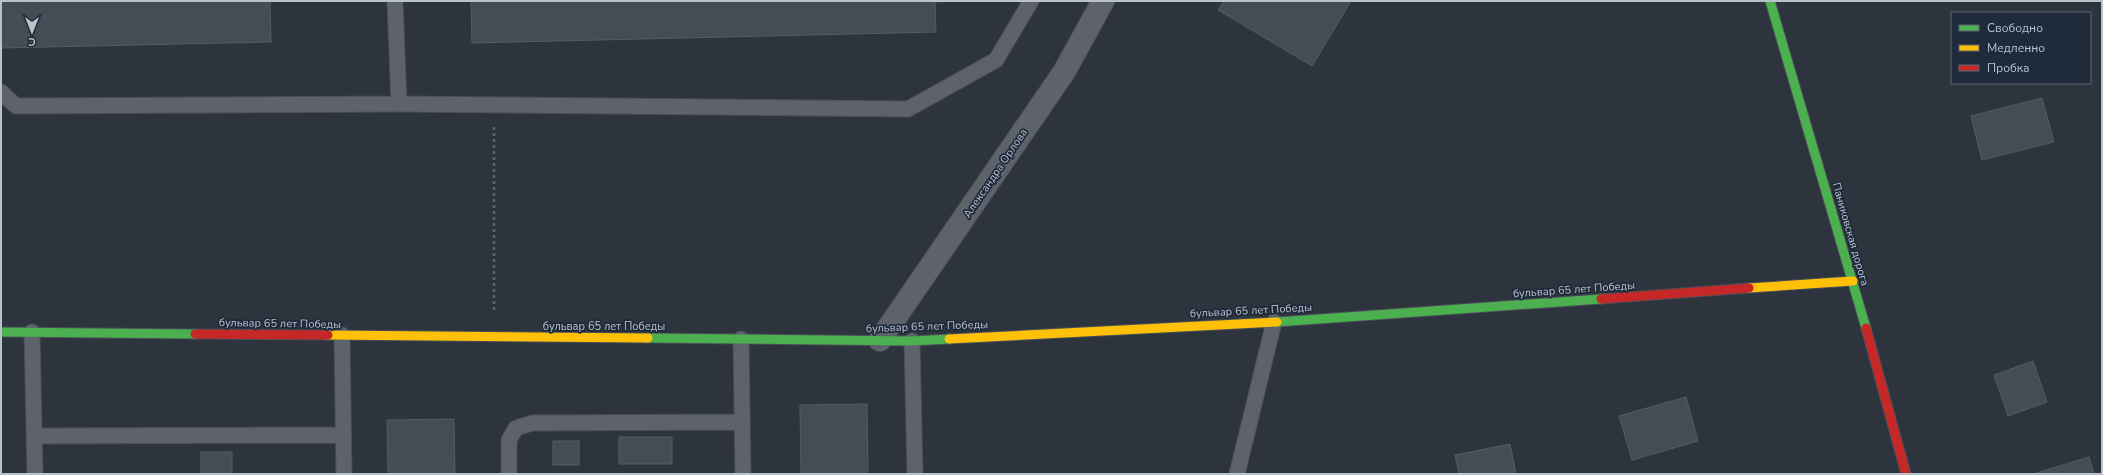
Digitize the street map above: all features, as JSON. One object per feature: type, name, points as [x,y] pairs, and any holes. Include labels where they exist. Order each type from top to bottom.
[{"type":"street","name":"Александра Орлова","points":[[880,340],[1064,72],[1103,1]]},
{"type":"street","name":"Паниковская дорога","points":[[1770,1],[1853,281],[1906,474]]},
{"type":"street","name":"бульвар 65 лет Победы","points":[[1,332],[912,341],[1274,322],[1853,281]]},
{"type":"lane","points":[[395,1],[398,104]]},
{"type":"lane","points":[[1,92],[16,106],[398,104],[908,109],[996,60],[1031,1]]},
{"type":"lane","points":[[1237,474],[1274,322]]},
{"type":"lane","points":[[32,332],[35,474]]},
{"type":"lane","points":[[342,335],[344,474]]},
{"type":"lane","points":[[741,339],[743,474]]},
{"type":"lane","points":[[912,341],[915,474]]},
{"type":"lane","points":[[509,474],[509,440],[516,428],[532,422],[742,422]]},
{"type":"lane","points":[[34,436],[343,435]]},
{"type":"path","points":[[494,105],[494,337]]},
{"type":"building","points":[[1,1],[270,1],[271,42],[1,48]]},
{"type":"building","points":[[471,1],[954,1],[935,2],[936,32],[472,43]]},
{"type":"building","points":[[1224,1],[1351,1],[1312,66],[1218,10]]},
{"type":"building","points":[[2042,98],[2054,142],[1982,160],[1971,116]]},
{"type":"building","points":[[2033,361],[2047,402],[2008,416],[1994,375]]},
{"type":"building","points":[[1686,397],[1698,441],[1632,460],[1619,416]]},
{"type":"building","points":[[867,404],[868,474],[801,474],[800,405]]},
{"type":"building","points":[[454,419],[455,474],[388,474],[387,420]]},
{"type":"building","points":[[619,437],[672,437],[672,464],[619,464]]},
{"type":"building","points":[[553,441],[579,441],[579,465],[553,465]]},
{"type":"building","points":[[1510,444],[1516,474],[1459,474],[1455,455]]},
{"type":"building","points":[[201,452],[232,452],[232,474],[201,474]]},
{"type":"building","points":[[2089,457],[2094,474],[2033,474]]},
{"type":"traffic: fast","points":[[1770,1],[1866,328]]},
{"type":"traffic: fast","points":[[1277,322],[1601,299]]},
{"type":"traffic: fast","points":[[1,332],[195,334]]},
{"type":"traffic: fast","points":[[648,338],[912,341],[949,339]]},
{"type":"traffic: slow","points":[[1749,288],[1853,281]]},
{"type":"traffic: slow","points":[[949,339],[1277,322]]},
{"type":"traffic: slow","points":[[328,335],[648,338]]},
{"type":"traffic: jam","points":[[1601,299],[1749,288]]},
{"type":"traffic: jam","points":[[1866,328],[1906,474]]},
{"type":"traffic: jam","points":[[195,334],[328,335]]}]
